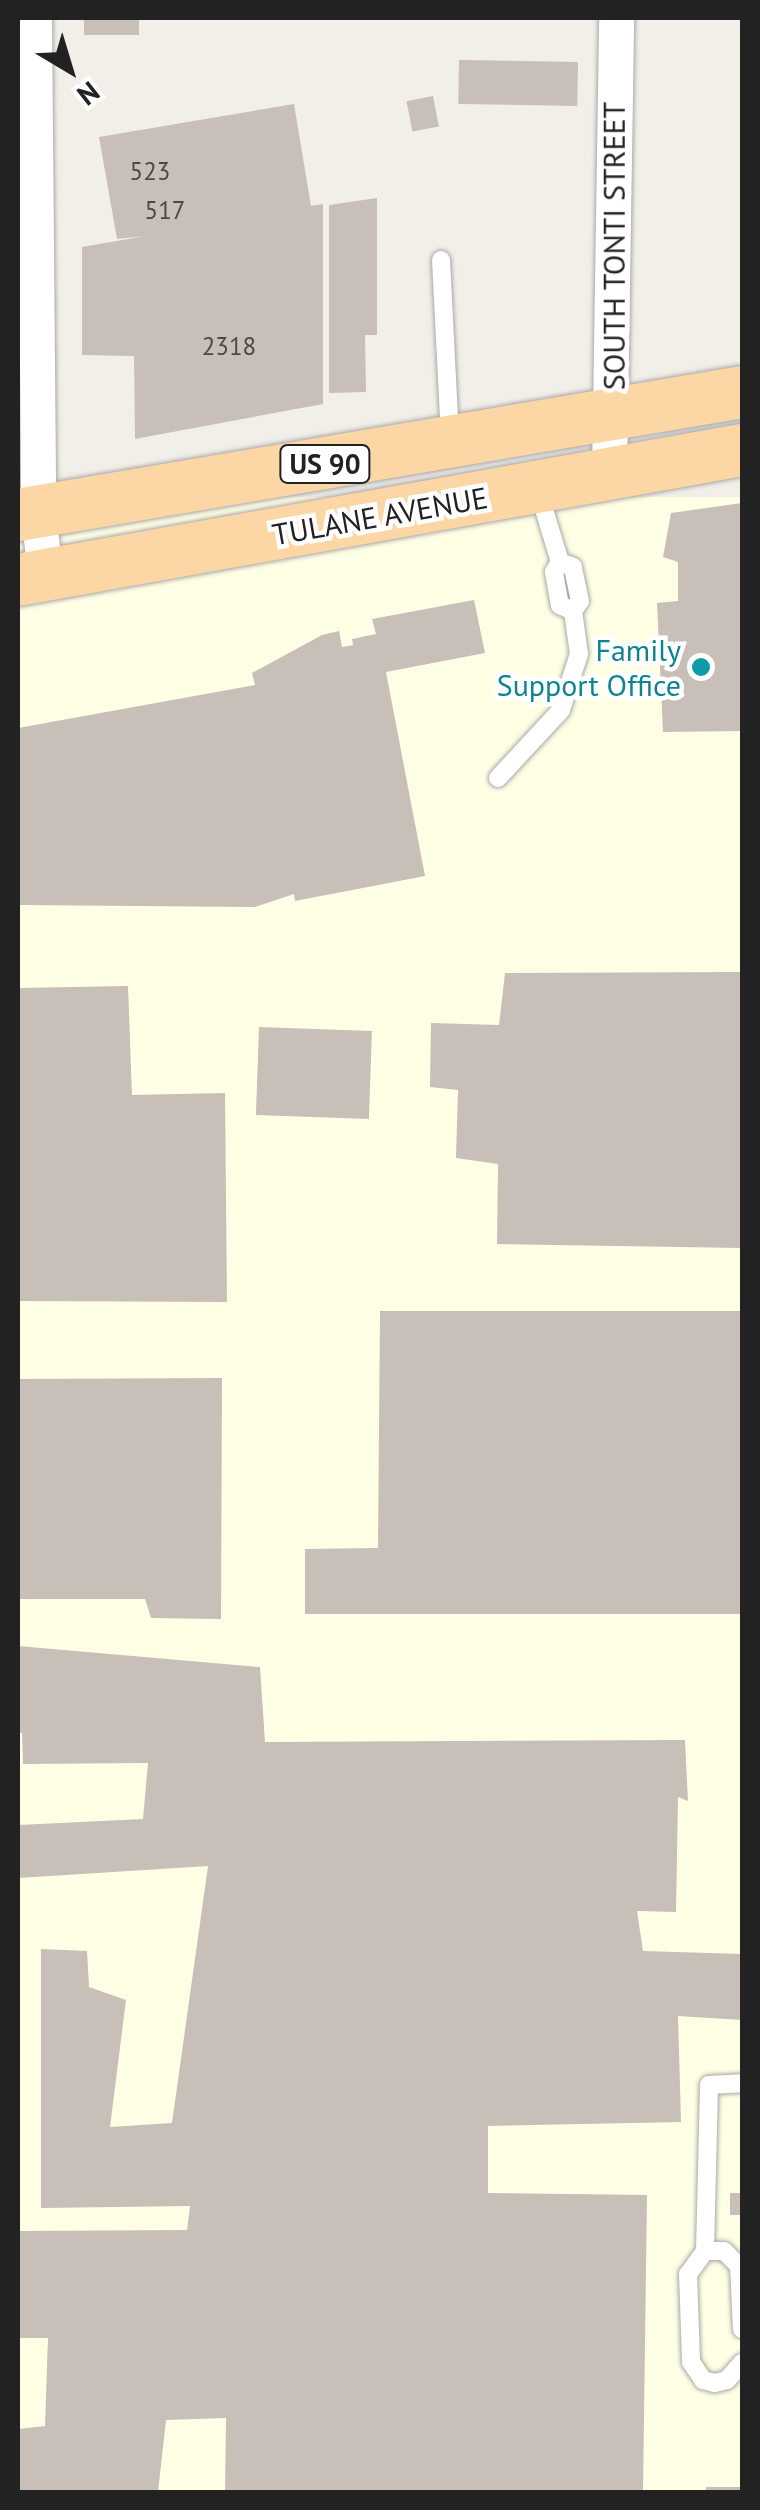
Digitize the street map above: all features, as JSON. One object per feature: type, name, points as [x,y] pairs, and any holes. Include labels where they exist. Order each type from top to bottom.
[{"type":"main road","name":"TULANE AVENUE","points":[[28,513],[742,392]]},
{"type":"main road","name":"TULANE AVENUE","points":[[31,577],[742,450]]},
{"type":"street","points":[[31,577],[26,98],[34,18]]},
{"type":"street","name":"SOUTH TONTI STREET","points":[[610,475],[623,19]]},
{"type":"lane","points":[[441,260],[450,444]]},
{"type":"lane","points":[[498,778],[561,710],[579,654],[573,611],[580,601],[573,567],[560,562],[538,488]]},
{"type":"lane","points":[[705,2251],[709,2085],[742,2082]]},
{"type":"lane","points":[[742,2329],[738,2266],[724,2251],[705,2251],[694,2260],[688,2274],[691,2362],[703,2380],[715,2383],[726,2380],[742,2363]]},
{"type":"shaded area","points":[[18,497],[742,497],[742,2492],[18,2492]]},
{"type":"building","points":[[84,18],[139,18],[139,35],[84,35]]},
{"type":"building","points":[[459,60],[578,62],[577,106],[458,104]]},
{"type":"building","points":[[433,96],[439,126],[412,132],[406,101]]},
{"type":"building","points":[[294,104],[311,206],[323,204],[323,404],[135,439],[134,356],[82,355],[82,247],[145,236],[117,239],[99,137]]},
{"type":"building","points":[[377,198],[377,335],[365,335],[366,392],[329,393],[329,205]]},
{"type":"building","name":"Family Support Office","points":[[742,503],[742,731],[663,732],[657,603],[678,601],[678,562],[663,557],[671,513]]},
{"type":"building","points":[[474,600],[485,653],[386,672],[425,876],[295,901],[294,894],[255,907],[18,905],[18,728],[255,685],[252,673],[322,635],[339,631],[342,647],[353,645],[352,639],[376,634],[372,619]]},
{"type":"building","points":[[742,972],[742,1248],[497,1244],[498,1164],[456,1158],[458,1090],[430,1087],[431,1023],[499,1025],[505,973]]},
{"type":"building","points":[[128,986],[132,1095],[225,1093],[227,1302],[18,1301],[18,988]]},
{"type":"building","points":[[259,1027],[372,1031],[369,1119],[256,1115]]},
{"type":"building","points":[[380,1311],[742,1311],[742,1614],[305,1614],[305,1549],[378,1548]]},
{"type":"building","points":[[222,1378],[221,1619],[151,1618],[145,1599],[18,1599],[18,1379]]},
{"type":"building","points":[[18,1646],[260,1667],[265,1742],[685,1740],[688,1801],[678,1797],[676,1912],[637,1911],[643,1951],[742,1954],[742,2020],[678,2016],[681,2122],[488,2126],[488,2193],[647,2195],[643,2492],[225,2492],[226,2418],[166,2420],[158,2492],[18,2492],[18,2429],[45,2426],[48,2338],[18,2338],[18,2231],[187,2230],[190,2206],[41,2208],[41,1949],[87,1951],[89,1987],[126,2000],[110,2127],[172,2123],[208,1866],[18,1878],[18,1825],[143,1819],[148,1763],[23,1764],[22,1733],[18,1732]]},
{"type":"building","points":[[730,2193],[742,2193],[742,2215],[730,2215]]},
{"type":"building","points":[[706,2487],[742,2487],[742,2492],[706,2492]]},
{"type":"place","name":"Family Support Office","points":[[701,667]]}]
